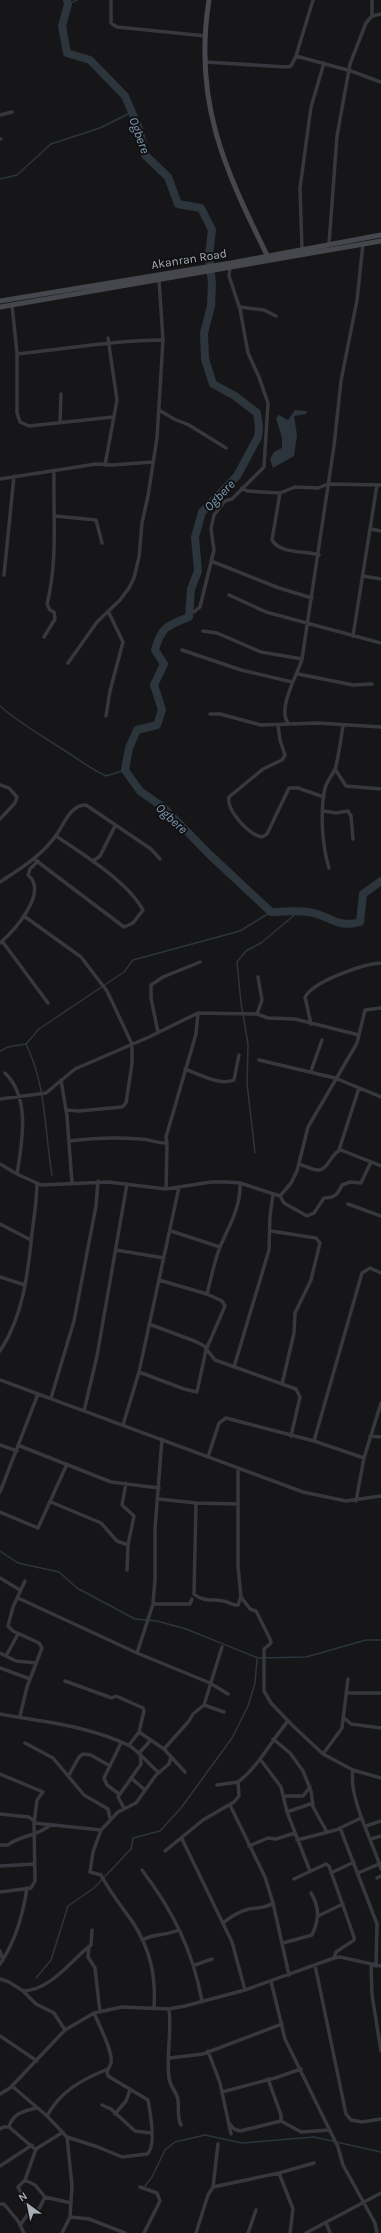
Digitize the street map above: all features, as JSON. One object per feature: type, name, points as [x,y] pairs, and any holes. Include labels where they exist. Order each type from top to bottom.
[{"type":"main road","points":[[209,0],[206,36],[206,62],[210,112],[220,150],[234,187],[267,255]]},
{"type":"main road","name":"Akanran Road","points":[[0,307],[159,280],[267,255],[381,235]]},
{"type":"main road","name":"Akanran Road","points":[[213,267],[230,268],[381,241]]},
{"type":"main road","name":"Akanran Road","points":[[0,301],[95,284],[204,269]]},
{"type":"main road","points":[[95,284],[96,291]]},
{"type":"street","points":[[111,0],[111,24],[117,27],[206,36]]},
{"type":"street","points":[[206,62],[286,67],[291,66],[296,56],[313,0]]},
{"type":"street","points":[[372,0],[372,16]]},
{"type":"street","points":[[329,244],[337,136],[351,71],[350,64],[366,23],[372,16],[381,14]]},
{"type":"street","points":[[296,56],[351,71],[381,82]]},
{"type":"street","points":[[302,249],[300,188],[310,108],[324,63]]},
{"type":"street","points":[[0,115],[12,112]]},
{"type":"street","points":[[288,723],[286,715],[287,692],[298,674],[302,659],[319,555],[342,381],[352,330],[363,244]]},
{"type":"street","points":[[194,612],[200,607],[214,550],[211,529],[214,515],[225,501],[232,499],[264,467],[268,403],[259,376],[248,353],[239,307],[229,276],[230,268]]},
{"type":"street","points":[[68,663],[80,644],[125,593],[134,578],[153,462],[159,410],[163,340],[159,280]]},
{"type":"street","points":[[12,305],[17,354],[17,413],[20,422],[29,426],[113,417]]},
{"type":"street","points":[[239,307],[264,310],[276,316]]},
{"type":"street","points":[[105,465],[112,434],[113,417],[117,400],[108,338]]},
{"type":"street","points":[[17,354],[110,344],[131,340],[163,340]]},
{"type":"street","points":[[60,422],[61,394]]},
{"type":"street","points":[[159,410],[174,419],[189,425],[226,448]]},
{"type":"street","points":[[0,479],[96,464],[105,465],[153,462]]},
{"type":"street","points":[[44,637],[54,619],[54,612],[50,610],[47,604],[51,588],[55,516],[54,471]]},
{"type":"street","points":[[4,575],[14,476]]},
{"type":"street","points":[[242,488],[247,491],[280,493],[296,487],[318,488],[328,484],[379,485],[353,636]]},
{"type":"street","points":[[280,493],[272,540],[274,543],[286,550],[309,551],[319,555]]},
{"type":"street","points":[[55,516],[96,520],[102,543]]},
{"type":"street","points":[[371,529],[381,531]]},
{"type":"street","points":[[1,545],[7,545]]},
{"type":"street","points":[[211,561],[279,588],[312,598]]},
{"type":"street","points":[[363,576],[381,579]]},
{"type":"street","points":[[229,595],[266,612],[381,643]]},
{"type":"street","points":[[106,716],[123,642],[108,611]]},
{"type":"street","points":[[202,631],[217,633],[260,652],[302,659]]},
{"type":"street","points":[[182,650],[241,670],[292,682]]},
{"type":"street","points":[[298,674],[353,685],[372,684]]},
{"type":"street","points":[[210,714],[220,714],[261,724],[278,725],[288,723],[291,725],[318,723],[381,728]]},
{"type":"street","points":[[278,725],[280,740],[285,755],[282,760],[263,769],[238,789],[229,798],[229,807],[236,817],[251,832],[262,837],[267,834],[289,788],[298,788],[324,797]]},
{"type":"street","points":[[329,868],[325,857],[324,797],[326,787],[335,769],[343,726]]},
{"type":"street","points":[[335,769],[346,786],[381,789]]},
{"type":"street","points":[[0,785],[9,788],[17,797],[15,804],[0,819]]},
{"type":"street","points":[[48,1003],[1,942],[24,916],[35,894],[34,880],[28,875],[30,869],[56,836],[64,822],[77,807],[86,805],[145,845],[160,859]]},
{"type":"street","points":[[324,811],[348,811],[351,816],[353,839]]},
{"type":"street","points":[[95,861],[115,826]]},
{"type":"street","points":[[36,860],[124,928],[133,923],[143,911],[140,903],[95,861],[56,836]]},
{"type":"street","points":[[0,882],[36,860]]},
{"type":"street","points":[[24,916],[81,957],[107,991],[132,1044],[132,1064],[126,1103],[122,1106],[79,1111],[66,1110]]},
{"type":"street","points":[[158,1032],[151,998],[151,985],[163,977],[200,962]]},
{"type":"street","points":[[311,1024],[305,997],[307,992],[317,985],[340,975],[381,963]]},
{"type":"street","points":[[257,1014],[262,1000],[258,977]]},
{"type":"street","points":[[280,1196],[291,1183],[299,1164],[305,1135],[335,1078],[355,1046],[365,1010],[381,1008]]},
{"type":"street","points":[[166,1189],[168,1143],[166,1137],[196,1034],[198,1013]]},
{"type":"street","points":[[0,1099],[46,1093],[75,1069],[198,1013],[257,1014],[268,1018],[295,1020],[359,1036]]},
{"type":"street","points":[[311,1071],[322,1040]]},
{"type":"street","points":[[185,1069],[209,1078],[230,1082],[234,1080],[239,1055]]},
{"type":"street","points":[[260,1060],[311,1071],[335,1078],[381,1096]]},
{"type":"street","points":[[5,1073],[20,1097],[22,1122],[17,1174]]},
{"type":"street","points":[[61,1080],[66,1110],[72,1184]]},
{"type":"street","points":[[299,1164],[319,1170],[324,1168],[334,1154],[339,1150],[359,1088]]},
{"type":"street","points":[[69,1141],[97,1137],[147,1139],[161,1144],[168,1143]]},
{"type":"street","points":[[339,1150],[346,1150],[381,1166]]},
{"type":"street","points":[[0,1164],[37,1184],[72,1184],[98,1181],[166,1189],[212,1182],[240,1183],[280,1196],[281,1200],[290,1207],[309,1215],[314,1213],[324,1198],[333,1198],[338,1194],[342,1185],[350,1182],[362,1183],[371,1162]]},
{"type":"street","points":[[51,1398],[74,1321],[96,1206],[98,1181]]},
{"type":"street","points":[[207,1294],[220,1247],[236,1210],[240,1192],[240,1183]]},
{"type":"street","points":[[0,1352],[12,1332],[25,1285],[32,1240],[37,1184]]},
{"type":"street","points":[[84,1411],[96,1356],[127,1184]]},
{"type":"street","points":[[123,1425],[139,1372],[171,1231],[179,1187]]},
{"type":"street","points":[[234,1368],[269,1250],[271,1231],[270,1216],[274,1194]]},
{"type":"street","points":[[348,1204],[381,1216]]},
{"type":"street","points":[[0,1224],[32,1240]]},
{"type":"street","points":[[171,1231],[220,1247]]},
{"type":"street","points":[[271,1231],[316,1238],[320,1243],[311,1280],[295,1313],[294,1333],[282,1384]]},
{"type":"street","points":[[116,1250],[164,1258]]},
{"type":"street","points":[[314,1441],[362,1273],[370,1268],[381,1273]]},
{"type":"street","points":[[0,1277],[25,1285]]},
{"type":"street","points":[[139,1372],[196,1392],[206,1350],[225,1306],[222,1301],[207,1294],[159,1280]]},
{"type":"street","points":[[149,1324],[197,1342],[215,1360],[296,1389],[300,1396],[291,1436]]},
{"type":"street","points":[[0,1380],[321,1497],[356,1501],[381,1496]]},
{"type":"street","points":[[0,1492],[20,1446],[38,1394]]},
{"type":"street","points":[[356,1501],[364,1458],[381,1403]]},
{"type":"street","points":[[208,1457],[219,1422],[226,1418],[314,1441],[364,1458]]},
{"type":"street","points":[[370,1436],[381,1436]]},
{"type":"street","points":[[137,1653],[153,1604],[155,1579],[155,1529],[159,1499],[162,1439]]},
{"type":"street","points":[[0,1444],[17,1451]]},
{"type":"street","points":[[20,1446],[111,1482],[159,1488]]},
{"type":"street","points":[[0,1512],[37,1529],[51,1502],[67,1464]]},
{"type":"street","points":[[196,1503],[194,1594],[198,1598],[209,1601],[222,1600],[235,1606],[238,1605],[241,1597],[238,1566],[238,1468]]},
{"type":"street","points":[[126,1483],[122,1504],[134,1516],[128,1545],[128,1570]]},
{"type":"street","points":[[159,1499],[196,1503],[238,1504]]},
{"type":"street","points":[[51,1502],[101,1523],[116,1541],[128,1545]]},
{"type":"street","points":[[0,1578],[20,1590]]},
{"type":"street","points":[[20,1716],[41,1646],[39,1643],[18,1634],[8,1626],[9,1618],[25,1581]]},
{"type":"street","points":[[241,1597],[250,1609],[256,1611],[270,1639],[270,1643],[264,1649],[264,1690],[271,1703],[288,1722],[323,1754],[353,1770],[381,1778]]},
{"type":"street","points":[[18,1598],[137,1653],[210,1683],[228,1694]]},
{"type":"street","points":[[153,1604],[190,1604],[192,1599]]},
{"type":"street","points":[[6,1656],[18,1634]]},
{"type":"street","points":[[164,1749],[189,1721],[193,1714],[204,1704],[210,1683],[216,1670],[222,1647]]},
{"type":"street","points":[[0,1653],[16,1661],[36,1663]]},
{"type":"street","points":[[0,1668],[30,1679]]},
{"type":"street","points":[[342,1728],[348,1679]]},
{"type":"street","points":[[65,1681],[112,1698],[116,1696],[141,1706],[144,1711],[139,1732],[129,1745]]},
{"type":"street","points":[[346,1692],[381,1692]]},
{"type":"street","points":[[204,1704],[224,1712]]},
{"type":"street","points":[[0,1714],[58,1723],[129,1745],[159,1773]]},
{"type":"street","points":[[343,1716],[351,1724]]},
{"type":"street","points":[[165,1852],[203,1820],[230,1805],[239,1796],[238,1782],[260,1759],[273,1739],[288,1722]]},
{"type":"street","points":[[323,1754],[342,1728],[351,1724],[381,1728]]},
{"type":"street","points":[[139,1732],[164,1749],[185,1772]]},
{"type":"street","points":[[273,1739],[290,1753],[303,1772],[310,1787],[313,1803],[319,1820],[327,1832]]},
{"type":"street","points":[[124,1808],[119,1800],[119,1794],[141,1764],[140,1752],[151,1740]]},
{"type":"street","points":[[26,1743],[53,1758],[69,1775],[84,1795],[108,1809],[110,1818]]},
{"type":"street","points":[[119,1794],[105,1781],[104,1778],[121,1743]]},
{"type":"street","points":[[69,1775],[79,1757],[83,1754],[91,1755],[110,1766]]},
{"type":"street","points":[[154,2009],[155,1984],[142,1940],[131,1920],[110,1893],[101,1875],[90,1872],[93,1852],[101,1830],[110,1818],[124,1808],[136,1803],[159,1773],[169,1764],[171,1757]]},
{"type":"street","points":[[260,1759],[281,1787],[287,1812],[310,1871]]},
{"type":"street","points":[[353,1770],[361,1818],[366,1826],[380,1863],[381,1870]]},
{"type":"street","points":[[0,1774],[43,1792],[37,1800],[34,1822],[33,1834],[35,1881],[31,1888],[0,1892]]},
{"type":"street","points":[[131,1778],[145,1790]]},
{"type":"street","points":[[232,1782],[238,1788]]},
{"type":"street","points":[[217,1785],[238,1782]]},
{"type":"street","points":[[284,1796],[303,1796],[310,1787]]},
{"type":"street","points":[[287,1812],[313,1803]]},
{"type":"street","points":[[230,1805],[265,1877],[273,1903],[289,1975]]},
{"type":"street","points":[[0,1814],[29,1817],[34,1822],[50,1825],[101,1830]]},
{"type":"street","points":[[297,1840],[340,1828],[361,1818]]},
{"type":"street","points":[[366,1826],[381,1821]]},
{"type":"street","points":[[0,1845],[8,1845],[13,1841],[46,1830],[50,1825]]},
{"type":"street","points":[[340,1828],[379,1924],[376,1966]]},
{"type":"street","points":[[249,1846],[268,1838],[276,1839],[295,1833]]},
{"type":"street","points":[[371,1839],[381,1836]]},
{"type":"street","points":[[182,1839],[232,1942],[244,1990]]},
{"type":"street","points":[[331,1873],[354,1862]]},
{"type":"street","points":[[358,1873],[380,1863]]},
{"type":"street","points":[[0,1866],[35,1864]]},
{"type":"street","points":[[294,1878],[326,1864],[331,1873],[343,1904],[354,1940],[336,1952],[334,1958]]},
{"type":"street","points":[[142,1870],[163,1898],[179,1930],[195,1965],[202,2001]]},
{"type":"street","points":[[377,1878],[381,1876]]},
{"type":"street","points":[[0,1964],[10,1949],[24,1906],[27,1888]]},
{"type":"street","points":[[283,1944],[312,1935],[318,1916],[318,1907],[312,1893]]},
{"type":"street","points":[[223,1923],[237,1913],[248,1909],[265,1908],[273,1903]]},
{"type":"street","points":[[318,1916],[343,1904]]},
{"type":"street","points":[[23,1991],[34,1991],[42,1986],[89,1947],[92,1942],[92,1930]]},
{"type":"street","points":[[142,1940],[150,1936],[166,1936],[179,1930]]},
{"type":"street","points":[[89,1947],[88,1958],[95,1968],[100,2012]]},
{"type":"street","points":[[0,1951],[3,1960]]},
{"type":"street","points":[[0,2094],[12,2086],[65,2030],[94,2013],[122,2008],[169,2009],[244,1990],[334,1958],[381,1966]]},
{"type":"street","points":[[195,1965],[212,1959]]},
{"type":"street","points":[[371,1964],[372,1995],[381,2051]]},
{"type":"street","points":[[315,1965],[346,2114],[351,2120],[362,2122],[381,2119]]},
{"type":"street","points":[[0,1979],[9,1982],[23,1991],[36,2004],[54,2013],[65,2030]]},
{"type":"street","points":[[271,1981],[285,2039],[330,2130],[343,2165],[364,2203],[374,2223],[377,2233]]},
{"type":"street","points":[[169,2009],[169,2078],[172,2089],[177,2095],[179,2121],[181,2125]]},
{"type":"street","points":[[67,2137],[98,2146],[122,2157],[149,2152],[152,2133],[148,2100],[112,2079],[107,2072],[111,2063],[110,2057],[106,2042],[94,2013]]},
{"type":"street","points":[[169,2058],[193,2056],[282,2024]]},
{"type":"street","points":[[0,2036],[37,2061]]},
{"type":"street","points":[[0,2040],[6,2040]]},
{"type":"street","points":[[208,2051],[222,2092],[231,2134]]},
{"type":"street","points":[[46,2116],[69,2089],[108,2069]]},
{"type":"street","points":[[222,2092],[301,2069]]},
{"type":"street","points":[[268,2079],[281,2114],[281,2121]]},
{"type":"street","points":[[12,2086],[67,2137],[72,2186],[70,2217],[62,2233]]},
{"type":"street","points":[[116,2114],[126,2101],[130,2090]]},
{"type":"street","points":[[102,2105],[116,2114],[135,2131],[152,2133]]},
{"type":"street","points":[[9,2127],[12,2119],[21,2112],[36,2108]]},
{"type":"street","points":[[229,2123],[234,2129],[240,2131],[281,2121],[301,2132],[330,2130]]},
{"type":"street","points":[[0,2123],[1,2128],[9,2127],[32,2145],[36,2150]]},
{"type":"street","points":[[30,2211],[18,2187],[25,2180],[36,2150],[63,2132]]},
{"type":"street","points":[[196,2233],[208,2195],[214,2187],[218,2144]]},
{"type":"street","points":[[0,2166],[32,2145]]},
{"type":"street","points":[[214,2187],[279,2174],[314,2163]]},
{"type":"street","points":[[279,2174],[293,2209],[290,2233]]},
{"type":"street","points":[[25,2180],[36,2185],[45,2198],[71,2203]]},
{"type":"street","points":[[140,2187],[157,2193],[160,2201],[144,2233]]},
{"type":"street","points":[[306,2233],[381,2193]]},
{"type":"street","points":[[20,2224],[30,2211],[39,2209],[45,2198]]},
{"type":"street","points":[[0,2204],[4,2204],[11,2210],[24,2233]]},
{"type":"street","points":[[248,2233],[256,2210]]},
{"type":"street","points":[[70,2217],[89,2219],[125,2233]]},
{"type":"street","points":[[326,2223],[330,2233]]},
{"type":"shaded area","points":[[295,410],[307,411],[306,414],[294,416],[297,435],[294,456],[273,468],[270,459],[274,452],[282,448],[282,438],[276,418],[279,415],[288,420]]},
{"type":"waterway","name":"Ogbere","points":[[67,0],[68,4],[62,26],[67,53],[90,60],[125,96],[140,131],[145,155],[168,177],[178,204],[201,208],[212,230],[209,255],[212,284],[211,306],[204,333],[205,359],[213,384],[235,396],[257,413],[259,427],[258,437],[237,476],[202,512],[195,537],[198,571],[191,589],[189,617],[166,628],[160,636],[155,650],[164,664],[154,685],[162,710],[157,725],[137,730],[129,748],[125,770],[140,791],[164,808],[209,854],[271,912],[303,911],[315,913],[345,924],[360,922],[363,894],[381,881]]},
{"type":"waterway","points":[[68,4],[77,0]]},
{"type":"waterway","points":[[0,179],[17,175],[51,144],[100,128],[132,112]]},
{"type":"waterway","points":[[0,706],[27,727],[99,773],[106,776],[125,770]]},
{"type":"waterway","points":[[0,1051],[8,1047],[26,1044],[39,1029],[124,972],[133,960],[240,931],[271,912]]},
{"type":"waterway","points":[[255,1153],[247,1083],[248,1044],[241,1003],[237,962],[246,951],[261,943],[298,912]]},
{"type":"waterway","points":[[26,1044],[38,1076],[44,1108],[52,1175]]},
{"type":"waterway","points":[[0,1551],[18,1563],[59,1572],[77,1588],[135,1619],[157,1621],[186,1629],[258,1658],[306,1657],[366,1640],[381,1640]]},
{"type":"waterway","points":[[36,1978],[51,1960],[68,1906],[94,1888],[131,1849],[133,1838],[160,1831],[181,1808],[232,1738],[248,1706],[255,1683],[257,1659]]},
{"type":"waterway","points":[[145,2186],[152,2177],[165,2150],[175,2142],[205,2135],[242,2143],[314,2137],[381,2152]]}]
